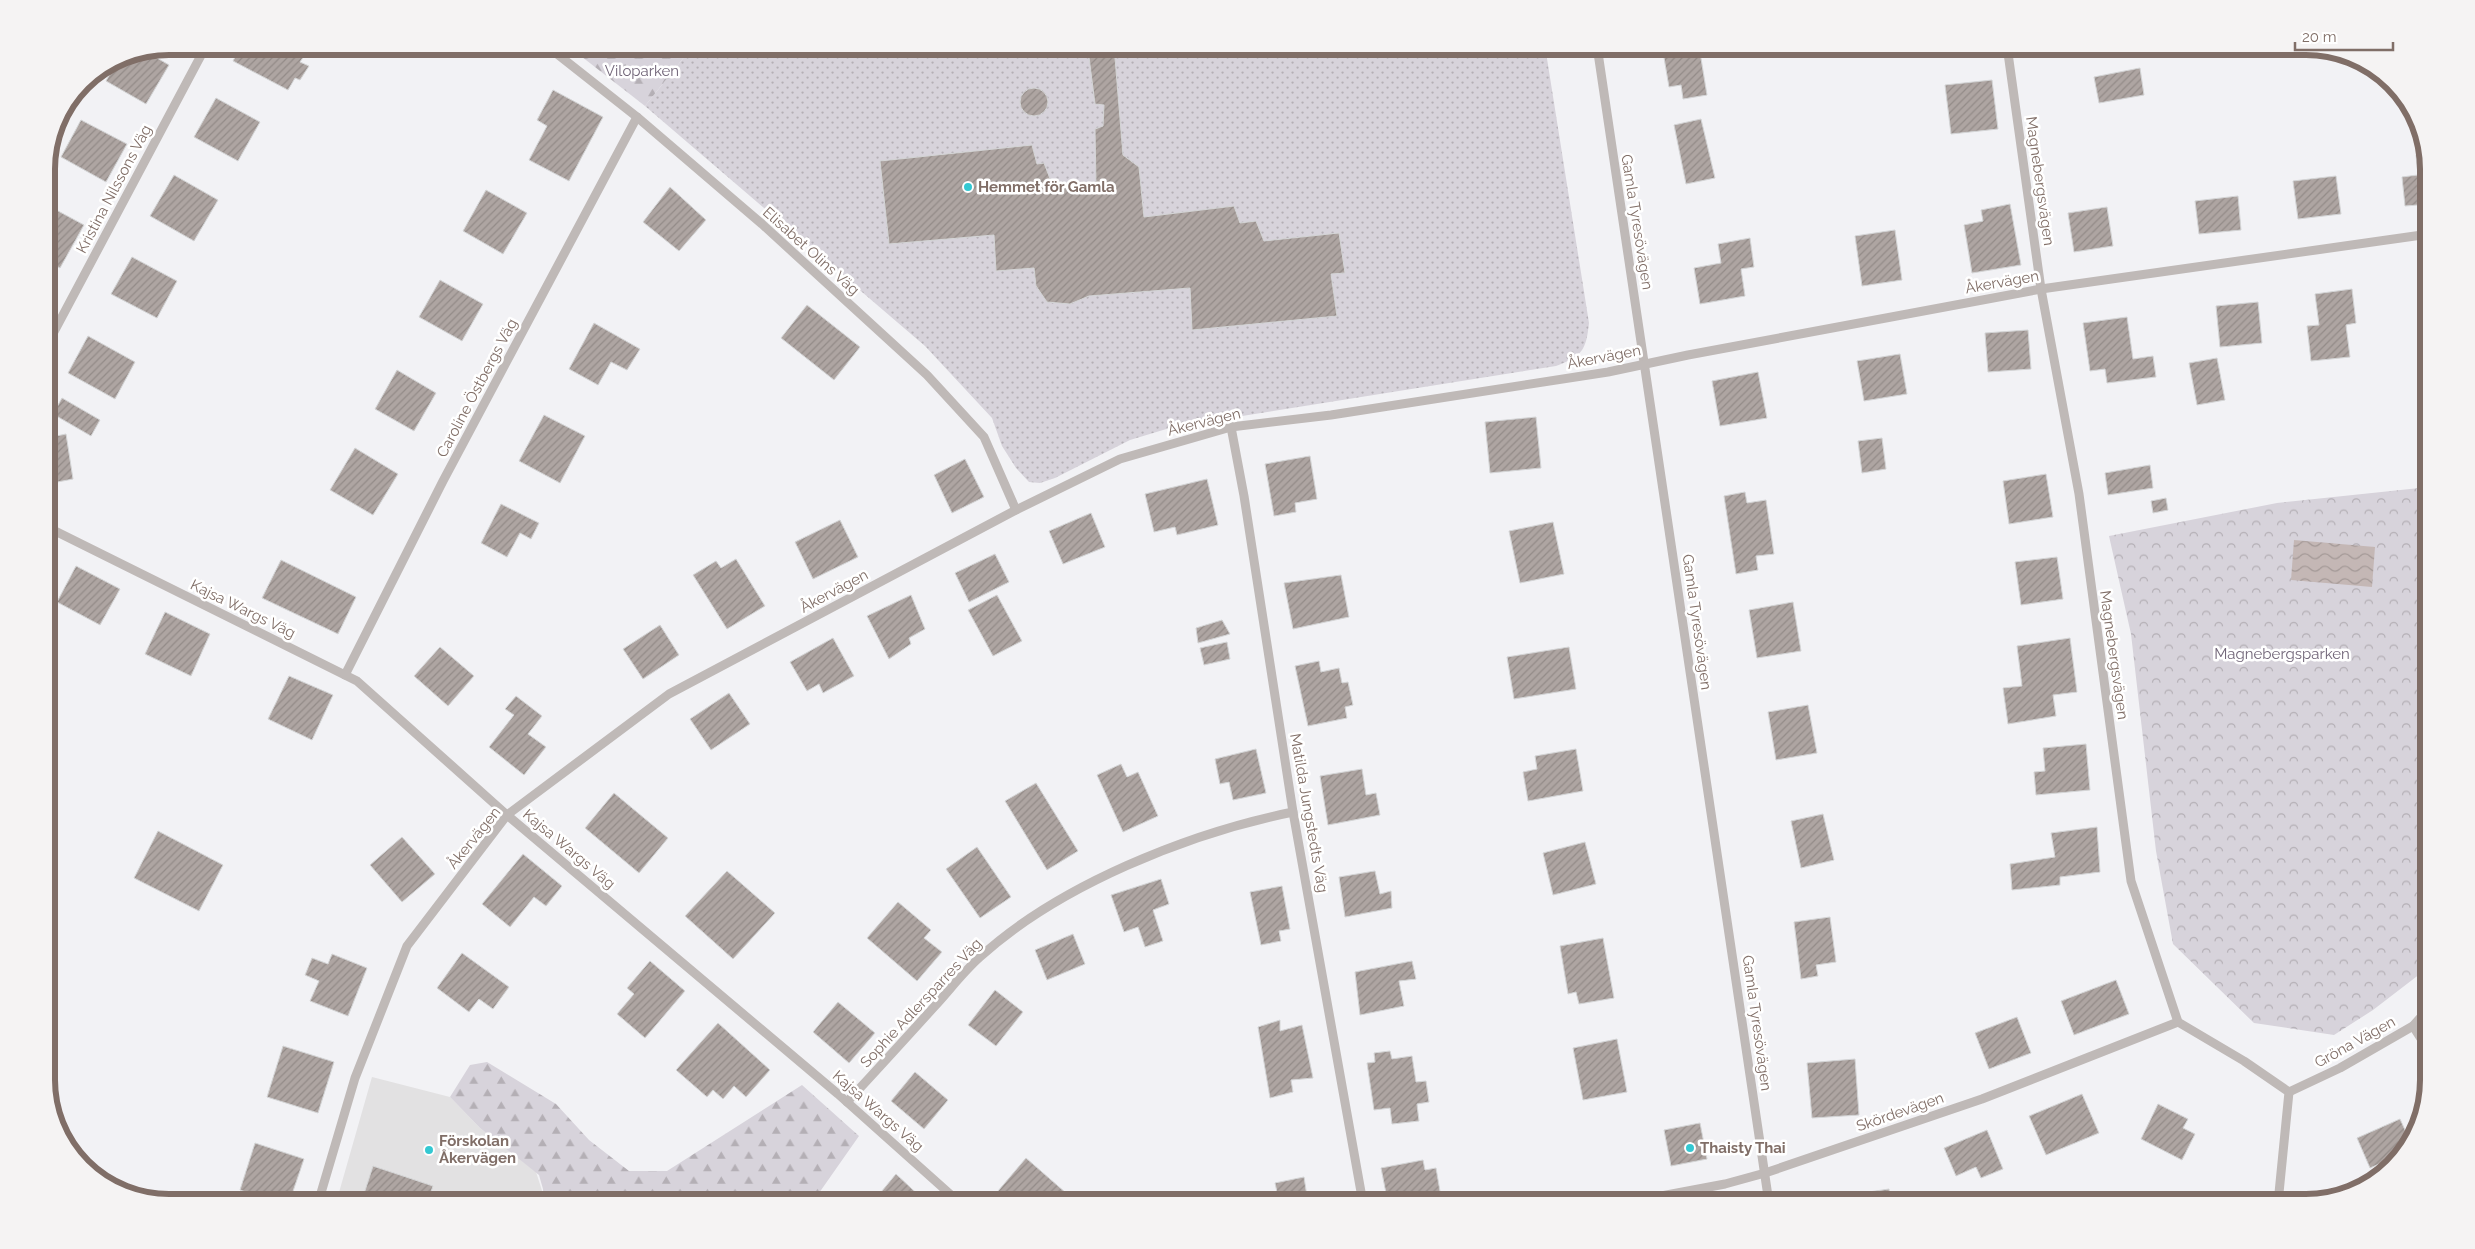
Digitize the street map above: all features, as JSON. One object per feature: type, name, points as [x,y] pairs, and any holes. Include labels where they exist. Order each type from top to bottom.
[{"type":"street","name":"Kristina Nilssons Väg","points":[[55,328],[201,55]]},
{"type":"street","name":"Elisabet Olins Väg","points":[[558,55],[637,117],[762,224],[927,375],[984,437],[1016,510]]},
{"type":"street","name":"Gamla Tyresövägen","points":[[1598,55],[1768,1194]]},
{"type":"street","name":"Magnebergsvägen","points":[[2008,55],[2040,289],[2079,494],[2131,881],[2178,1022]]},
{"type":"street","name":"Caroline Östbergs Väg","points":[[345,675],[443,482],[637,117]]},
{"type":"street","name":"Åkervägen","points":[[321,1194],[355,1078],[407,946],[508,816],[669,694],[1016,510],[1120,459],[1231,427],[1331,415],[1608,372],[2040,289],[2420,235]]},
{"type":"street","name":"Matilda Jungstedts Väg","points":[[1231,427],[1244,496],[1293,812],[1362,1194]]},
{"type":"street","name":"Kajsa Wargs Väg","points":[[55,531],[357,681],[508,816],[847,1102],[950,1194]]},
{"type":"street","name":"Sophie Adlersparres Väg","points":[[847,1102],[980,957],[1030,919],[1086,884],[1159,853],[1249,821],[1293,812]]},
{"type":"street","name":"Gröna Vägen","points":[[2289,1092],[2340,1068],[2413,1026],[2420,1018]]},
{"type":"street","points":[[2178,1022],[2244,1061],[2289,1092],[2279,1194]]},
{"type":"street","name":"Skördevägen","points":[[1672,1194],[1725,1184],[1765,1173],[1982,1099],[2178,1022]]},
{"type":"street","points":[[2413,1026],[2420,1037]]},
{"type":"shaded area","name":"Förskolan Åkervägen","points":[[372,1077],[450,1097],[480,1128],[536,1172],[543,1194],[339,1194]]},
{"type":"green space","name":"Viloparken","points":[[580,55],[686,55],[645,106]]},
{"type":"green space","points":[[686,55],[1546,55],[1589,323],[1586,340],[1577,355],[1556,366],[1173,427],[1130,440],[1055,478],[1040,483],[1029,482],[1016,468],[1002,446],[992,418],[925,346],[645,106]]},
{"type":"green space","name":"Magnebergsparken","points":[[2420,488],[2420,974],[2373,1010],[2334,1035],[2254,1023],[2173,944],[2156,851],[2131,634],[2109,536],[2277,503]]},
{"type":"green space","points":[[487,1062],[556,1104],[589,1140],[629,1171],[667,1171],[802,1085],[859,1136],[818,1194],[544,1194],[539,1175],[480,1128],[450,1097],[470,1065]]},
{"type":"water","points":[[2294,540],[2375,547],[2372,587],[2291,580]]},
{"type":"building","points":[[236,55],[302,55],[304,56],[300,62],[309,66],[300,80],[295,78],[288,90],[233,61]]},
{"type":"building","name":"Hemmet för Gamla","points":[[1087,55],[1115,55],[1123,155],[1139,167],[1144,217],[1234,206],[1240,223],[1256,221],[1264,241],[1339,233],[1345,273],[1331,274],[1337,316],[1192,330],[1190,288],[1089,296],[1070,304],[1047,302],[1036,286],[1034,268],[996,271],[994,235],[889,244],[880,161],[1032,145],[1037,164],[1044,163],[1054,189],[1096,185],[1095,129],[1103,126],[1104,105],[1095,104],[1089,57]]},
{"type":"building","points":[[1664,55],[1700,55],[1707,95],[1683,99],[1681,85],[1669,87]]},
{"type":"building","points":[[154,56],[169,65],[146,104],[106,81],[112,70],[147,57]]},
{"type":"building","points":[[2140,68],[2144,95],[2099,103],[2094,77]]},
{"type":"building","points":[[1992,80],[1998,129],[1951,134],[1945,85]]},
{"type":"building","points":[[1034,88],[1044,92],[1048,102],[1044,112],[1034,116],[1024,112],[1020,102],[1024,92]]},
{"type":"building","points":[[553,90],[603,117],[569,181],[529,160],[547,126],[537,120]]},
{"type":"building","points":[[216,98],[260,122],[238,161],[194,137]]},
{"type":"building","points":[[1701,119],[1715,178],[1686,184],[1674,125]]},
{"type":"building","points":[[81,120],[127,144],[106,182],[61,157]]},
{"type":"building","points":[[2416,155],[2419,155],[2420,161],[2420,205],[2405,206],[2402,177],[2418,175]]},
{"type":"building","points":[[174,175],[218,200],[194,241],[150,216]]},
{"type":"building","points":[[2336,176],[2341,214],[2298,219],[2293,181]]},
{"type":"building","points":[[670,187],[706,220],[679,251],[643,222]]},
{"type":"building","points":[[486,190],[527,213],[503,254],[463,231]]},
{"type":"building","points":[[2238,196],[2241,230],[2199,234],[2195,201]]},
{"type":"building","points":[[2010,204],[2021,265],[1972,273],[1964,225],[1983,221],[1981,210]]},
{"type":"building","points":[[2107,207],[2113,246],[2074,252],[2068,213]]},
{"type":"building","points":[[55,209],[84,225],[60,268],[55,265]]},
{"type":"building","points":[[1895,230],[1902,280],[1862,286],[1855,236]]},
{"type":"building","points":[[1750,238],[1754,267],[1741,269],[1745,296],[1700,304],[1694,268],[1721,263],[1718,244]]},
{"type":"building","points":[[132,257],[177,281],[157,318],[111,294]]},
{"type":"building","points":[[440,280],[483,304],[462,341],[419,317]]},
{"type":"building","points":[[2352,289],[2356,323],[2346,325],[2350,357],[2311,361],[2307,326],[2319,325],[2315,294]]},
{"type":"building","points":[[2258,302],[2262,343],[2220,347],[2216,306]]},
{"type":"building","points":[[807,305],[860,347],[834,380],[781,338]]},
{"type":"building","points":[[2127,317],[2133,359],[2153,356],[2156,377],[2107,383],[2105,369],[2090,371],[2083,323]]},
{"type":"building","points":[[594,323],[640,349],[627,370],[611,362],[598,385],[569,369]]},
{"type":"building","points":[[2028,330],[2031,369],[1988,372],[1985,333]]},
{"type":"building","points":[[88,336],[135,362],[115,399],[68,373]]},
{"type":"building","points":[[1900,354],[1907,394],[1864,401],[1857,361]]},
{"type":"building","points":[[2217,358],[2225,400],[2197,405],[2189,363]]},
{"type":"building","points":[[397,370],[436,393],[414,431],[375,409]]},
{"type":"building","points":[[1758,372],[1767,418],[1720,426],[1712,381]]},
{"type":"building","points":[[62,398],[100,420],[91,436],[55,415],[55,410]]},
{"type":"building","points":[[544,415],[585,436],[560,483],[519,461]]},
{"type":"building","points":[[1536,417],[1541,468],[1490,473],[1485,422]]},
{"type":"building","points":[[66,434],[73,479],[55,482],[55,436]]},
{"type":"building","points":[[1882,438],[1886,469],[1862,473],[1858,441]]},
{"type":"building","points":[[355,448],[398,474],[373,515],[330,490]]},
{"type":"building","points":[[1310,456],[1317,499],[1295,503],[1296,512],[1274,516],[1265,464]]},
{"type":"building","points":[[965,459],[984,497],[952,513],[934,475]]},
{"type":"building","points":[[2150,465],[2153,488],[2108,495],[2105,473]]},
{"type":"building","points":[[2046,474],[2053,517],[2009,524],[2003,481]]},
{"type":"building","points":[[1207,479],[1218,525],[1177,535],[1175,527],[1154,532],[1145,494]]},
{"type":"building","points":[[1745,492],[1747,503],[1766,500],[1774,554],[1756,556],[1758,570],[1736,574],[1724,496]]},
{"type":"building","points":[[2166,498],[2168,510],[2153,513],[2151,501]]},
{"type":"building","points":[[501,504],[539,523],[531,539],[520,533],[507,557],[481,543]]},
{"type":"building","points":[[1091,513],[1105,547],[1063,564],[1049,531]]},
{"type":"building","points":[[840,520],[858,557],[813,579],[795,542]]},
{"type":"building","points":[[1553,522],[1564,574],[1520,583],[1509,531]]},
{"type":"building","points":[[995,554],[1009,582],[969,602],[955,573]]},
{"type":"building","points":[[2057,557],[2063,599],[2021,605],[2015,562]]},
{"type":"building","points":[[736,559],[765,606],[727,629],[693,575],[716,561],[721,568]]},
{"type":"building","points":[[281,560],[356,597],[338,634],[262,598]]},
{"type":"building","points":[[76,566],[120,589],[100,625],[57,602]]},
{"type":"building","points":[[1341,575],[1349,617],[1293,629],[1284,583]]},
{"type":"building","points":[[911,595],[925,629],[909,638],[911,644],[889,659],[867,616]]},
{"type":"building","points":[[997,595],[1022,641],[993,656],[968,610]]},
{"type":"building","points":[[1793,602],[1801,651],[1757,658],[1749,610]]},
{"type":"building","points":[[165,612],[210,634],[191,676],[145,654]]},
{"type":"building","points":[[1222,620],[1230,634],[1198,643],[1196,628]]},
{"type":"building","points":[[660,625],[679,655],[643,679],[623,649]]},
{"type":"building","points":[[833,638],[854,676],[823,693],[819,684],[807,691],[790,662]]},
{"type":"building","points":[[2070,638],[2077,692],[2053,695],[2056,716],[2008,724],[2003,688],[2022,686],[2017,646]]},
{"type":"building","points":[[1227,642],[1230,659],[1204,665],[1200,648]]},
{"type":"building","points":[[440,647],[474,676],[448,706],[414,676]]},
{"type":"building","points":[[1569,647],[1576,689],[1514,699],[1507,657]]},
{"type":"building","points":[[1319,661],[1321,672],[1339,668],[1342,683],[1348,682],[1353,705],[1345,707],[1347,718],[1308,726],[1295,666]]},
{"type":"building","points":[[289,676],[333,695],[312,740],[268,719]]},
{"type":"building","points":[[729,693],[750,724],[711,750],[690,719]]},
{"type":"building","points":[[516,696],[542,716],[528,734],[546,747],[524,775],[489,747],[514,715],[505,709]]},
{"type":"building","points":[[1808,705],[1817,753],[1776,760],[1768,712]]},
{"type":"building","points":[[2086,744],[2090,790],[2036,795],[2034,772],[2045,771],[2043,748]]},
{"type":"building","points":[[1256,749],[1266,793],[1233,800],[1229,782],[1220,784],[1215,759]]},
{"type":"building","points":[[1576,749],[1583,791],[1528,801],[1523,772],[1537,769],[1535,756]]},
{"type":"building","points":[[1121,764],[1127,777],[1138,772],[1158,816],[1123,832],[1097,775]]},
{"type":"building","points":[[1362,769],[1366,795],[1376,793],[1380,815],[1328,825],[1320,776]]},
{"type":"building","points":[[1036,783],[1078,851],[1047,870],[1005,801]]},
{"type":"building","points":[[614,793],[668,838],[639,873],[585,828]]},
{"type":"building","points":[[1823,814],[1834,860],[1801,868],[1791,821]]},
{"type":"building","points":[[2097,827],[2100,872],[2060,877],[2060,885],[2012,890],[2010,864],[2055,857],[2051,833]]},
{"type":"building","points":[[158,831],[223,865],[199,911],[134,878]]},
{"type":"building","points":[[402,837],[435,874],[402,902],[370,865]]},
{"type":"building","points":[[1585,842],[1596,884],[1553,895],[1543,853]]},
{"type":"building","points":[[977,847],[1011,897],[980,918],[946,869]]},
{"type":"building","points":[[523,854],[562,886],[546,906],[534,897],[510,927],[482,904]]},
{"type":"building","points":[[727,871],[775,913],[733,959],[685,916]]},
{"type":"building","points":[[1375,871],[1380,894],[1391,891],[1392,908],[1345,917],[1339,877]]},
{"type":"building","points":[[1161,879],[1169,904],[1153,910],[1163,941],[1145,947],[1138,927],[1124,932],[1111,895]]},
{"type":"building","points":[[1282,886],[1290,929],[1279,931],[1281,941],[1261,945],[1250,892]]},
{"type":"building","points":[[898,902],[931,930],[924,938],[942,952],[917,981],[867,938]]},
{"type":"building","points":[[1830,917],[1836,962],[1816,965],[1818,976],[1801,979],[1794,922]]},
{"type":"building","points":[[1073,934],[1085,964],[1047,980],[1035,950]]},
{"type":"building","points":[[1603,938],[1614,998],[1579,1004],[1576,992],[1568,994],[1560,946]]},
{"type":"building","points":[[462,953],[509,987],[493,1009],[479,999],[469,1012],[437,988]]},
{"type":"building","points":[[332,954],[367,968],[348,1016],[310,1001],[319,981],[305,975],[312,958],[328,964]]},
{"type":"building","points":[[650,961],[685,991],[645,1038],[617,1014],[634,994],[627,988]]},
{"type":"building","points":[[1412,961],[1416,979],[1399,981],[1404,1006],[1360,1015],[1355,972]]},
{"type":"building","points":[[2116,980],[2129,1014],[2074,1035],[2061,1001]]},
{"type":"building","points":[[995,990],[1023,1012],[996,1046],[968,1025]]},
{"type":"building","points":[[838,1002],[875,1033],[849,1063],[813,1032]]},
{"type":"building","points":[[2017,1017],[2031,1053],[1989,1069],[1975,1033]]},
{"type":"building","points":[[1280,1020],[1280,1031],[1302,1025],[1313,1078],[1291,1080],[1293,1092],[1270,1098],[1258,1027]]},
{"type":"building","points":[[718,1023],[770,1070],[746,1097],[734,1086],[723,1099],[713,1090],[707,1097],[676,1070]]},
{"type":"building","points":[[1617,1039],[1627,1092],[1583,1100],[1573,1048]]},
{"type":"building","points":[[283,1046],[334,1062],[318,1113],[267,1097]]},
{"type":"building","points":[[1390,1051],[1392,1059],[1412,1056],[1416,1082],[1426,1081],[1429,1102],[1417,1104],[1419,1121],[1392,1124],[1390,1108],[1374,1110],[1367,1063],[1375,1062],[1374,1053]]},
{"type":"building","points":[[1855,1059],[1859,1115],[1812,1118],[1807,1063]]},
{"type":"building","points":[[915,1072],[948,1100],[924,1129],[891,1101]]},
{"type":"building","points":[[2082,1094],[2099,1133],[2046,1155],[2029,1116]]},
{"type":"building","points":[[2158,1104],[2188,1119],[2183,1128],[2195,1134],[2182,1160],[2141,1139]]},
{"type":"building","points":[[2400,1119],[2406,1133],[2401,1143],[2386,1161],[2370,1168],[2357,1138]]},
{"type":"building","points":[[1700,1123],[1707,1159],[1671,1166],[1664,1130]]},
{"type":"building","points":[[1987,1130],[2003,1169],[1981,1178],[1976,1167],[1956,1176],[1944,1148]]},
{"type":"building","points":[[255,1143],[304,1159],[292,1194],[252,1194],[240,1190]]},
{"type":"building","points":[[1026,1158],[1066,1193],[1002,1194],[998,1191]]},
{"type":"building","points":[[1423,1160],[1425,1170],[1436,1168],[1440,1194],[1386,1194],[1381,1168]]},
{"type":"building","points":[[373,1166],[433,1186],[430,1194],[364,1194]]},
{"type":"building","points":[[896,1174],[917,1194],[879,1194]]},
{"type":"building","points":[[1304,1177],[1307,1194],[1277,1194],[1275,1183]]},
{"type":"building","points":[[1889,1189],[1890,1194],[1856,1194]]},
{"type":"place","name":"Hemmet för Gamla","points":[[968,187]]},
{"type":"place","name":"Thaisty Thai","points":[[1690,1148]]},
{"type":"place","name":"Förskolan Åkervägen","points":[[429,1150]]}]
